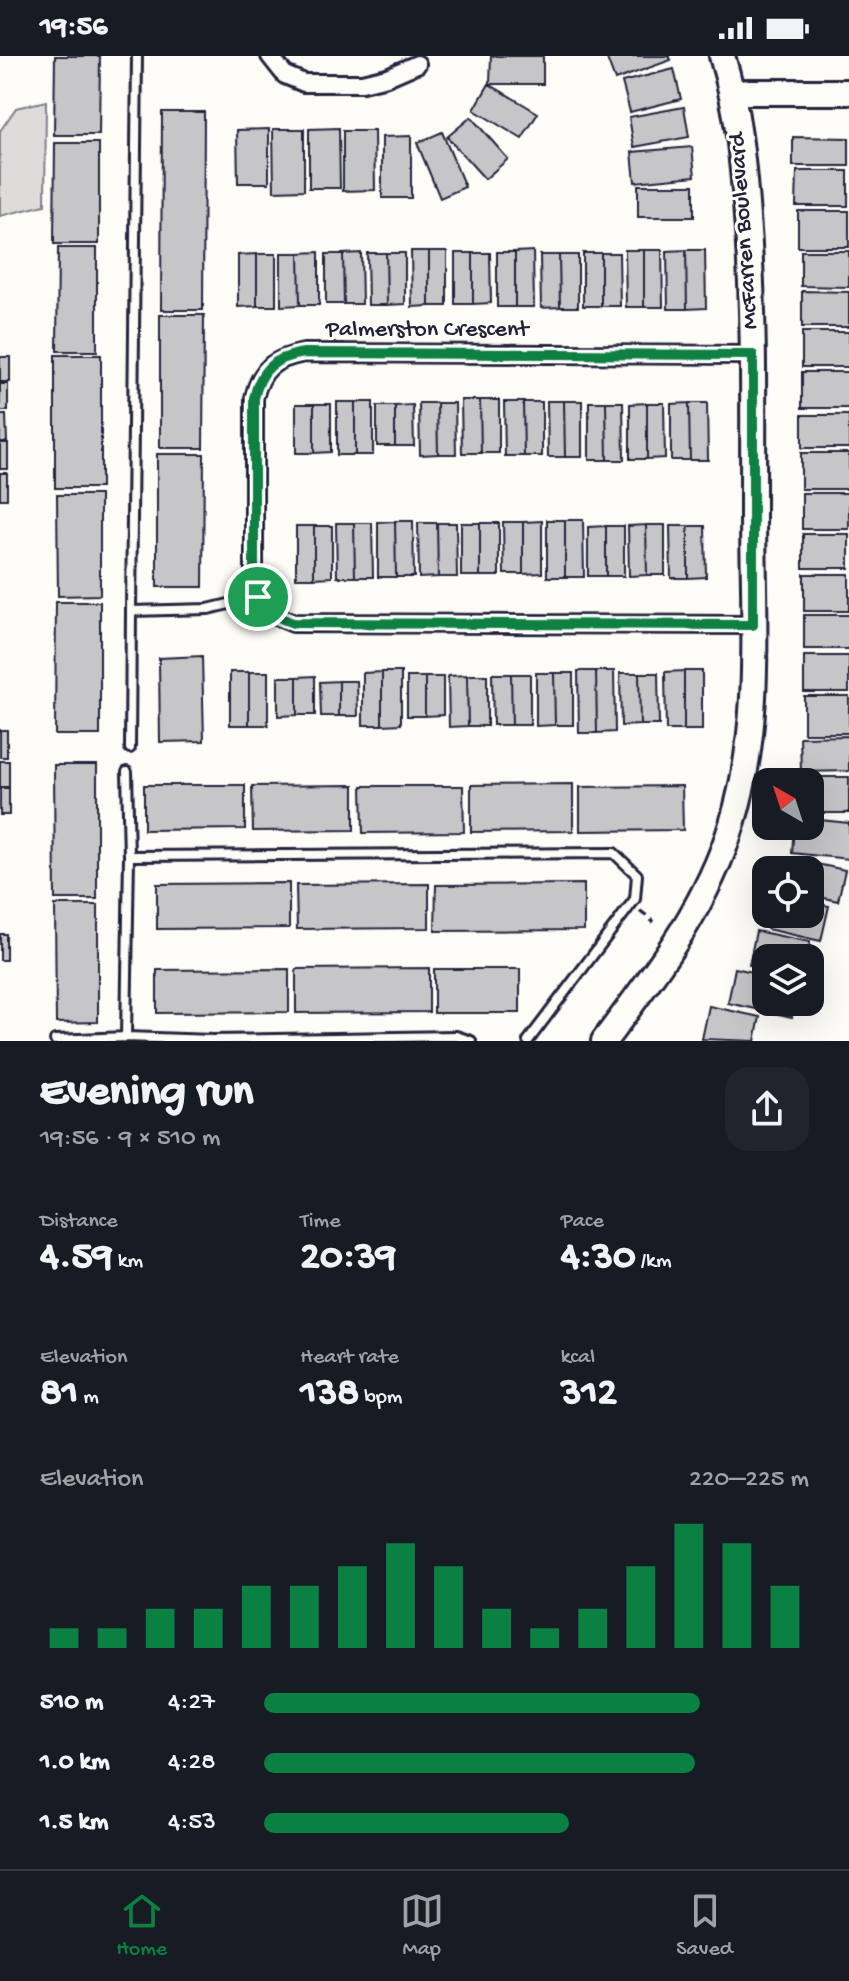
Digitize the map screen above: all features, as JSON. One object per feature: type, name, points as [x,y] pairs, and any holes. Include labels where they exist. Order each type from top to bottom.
[{"type":"street","points":[[270,56],[285,75],[304,83],[362,83],[387,77],[417,64]]},
{"type":"street","name":"McFarren Boulevard","points":[[604,1041],[702,900],[733,822],[750,739],[753,355],[741,147],[722,56]]},
{"type":"street","points":[[731,92],[849,92]]},
{"type":"street","name":"Palmerston Crescent","points":[[258,597],[254,579],[254,398],[258,380],[271,365],[287,356],[304,353],[753,355]]},
{"type":"street","points":[[258,597],[276,617],[293,623],[753,625]]},
{"type":"lane","points":[[130,748],[137,56]]},
{"type":"lane","points":[[131,611],[208,609],[258,597]]},
{"type":"lane","points":[[126,1037],[127,772]]},
{"type":"lane","points":[[129,856],[614,853],[637,875],[635,899],[528,1041]]},
{"type":"lane","points":[[55,1040],[456,1036],[471,1041]]},
{"type":"shaded area","points":[[46,101],[45,205],[0,216],[0,131],[16,108]]},
{"type":"building","points":[[55,56],[100,56],[99,135],[54,135]]},
{"type":"building","points":[[491,56],[543,56],[543,84],[490,84]]},
{"type":"building","points":[[606,56],[669,56],[671,60],[615,80]]},
{"type":"building","points":[[674,69],[681,99],[630,112],[622,82]]},
{"type":"building","points":[[489,84],[538,113],[522,139],[474,110]]},
{"type":"building","points":[[684,107],[689,137],[634,147],[629,117]]},
{"type":"building","points":[[162,112],[204,112],[203,310],[161,310]]},
{"type":"building","points":[[471,117],[508,159],[485,179],[447,137]]},
{"type":"building","points":[[339,128],[340,188],[309,188],[309,129]]},
{"type":"building","points":[[269,129],[269,183],[238,183],[237,130]]},
{"type":"building","points":[[273,129],[304,129],[304,190],[274,191]]},
{"type":"building","points":[[343,131],[374,131],[375,190],[343,191]]},
{"type":"building","points":[[442,132],[465,187],[440,198],[417,143]]},
{"type":"building","points":[[411,136],[411,198],[382,198],[382,137]]},
{"type":"building","points":[[793,137],[849,138],[849,166],[793,166]]},
{"type":"building","points":[[55,143],[99,143],[99,244],[54,244]]},
{"type":"building","points":[[692,147],[695,176],[635,182],[632,152]]},
{"type":"building","points":[[797,171],[848,171],[848,206],[796,206]]},
{"type":"building","points":[[638,185],[694,185],[694,217],[638,217]]},
{"type":"building","points":[[798,211],[849,211],[849,247],[798,247]]},
{"type":"building","points":[[58,248],[97,248],[97,351],[57,351]]},
{"type":"building","points":[[625,250],[644,250],[644,307],[626,307]]},
{"type":"building","points":[[644,250],[662,250],[663,307],[644,307]]},
{"type":"building","points":[[686,250],[705,250],[706,308],[687,309]]},
{"type":"building","points":[[686,250],[687,309],[668,309],[667,251]]},
{"type":"building","points":[[411,251],[429,251],[429,306],[412,307]]},
{"type":"building","points":[[429,251],[447,251],[447,306],[429,306]]},
{"type":"building","points":[[533,251],[534,307],[515,307],[515,252]]},
{"type":"building","points":[[801,251],[849,251],[849,287],[801,286]]},
{"type":"building","points":[[319,252],[319,305],[300,305],[299,253]]},
{"type":"building","points":[[497,252],[515,252],[515,307],[497,307]]},
{"type":"building","points":[[281,253],[299,253],[300,305],[281,306]]},
{"type":"building","points":[[361,253],[362,304],[344,304],[343,254]]},
{"type":"building","points":[[367,253],[386,253],[387,305],[368,305]]},
{"type":"building","points":[[386,253],[405,253],[405,304],[387,305]]},
{"type":"building","points":[[455,253],[473,253],[473,304],[455,304]]},
{"type":"building","points":[[473,253],[490,253],[491,303],[473,304]]},
{"type":"building","points":[[583,253],[601,253],[601,306],[583,306]]},
{"type":"building","points":[[601,253],[619,253],[620,306],[601,306]]},
{"type":"building","points":[[257,254],[257,306],[238,307],[238,255]]},
{"type":"building","points":[[257,254],[276,254],[276,306],[257,306]]},
{"type":"building","points":[[326,254],[343,254],[344,304],[326,304]]},
{"type":"building","points":[[540,255],[559,255],[560,307],[541,308]]},
{"type":"building","points":[[559,255],[578,255],[578,307],[560,307]]},
{"type":"building","points":[[802,291],[849,292],[849,327],[802,327]]},
{"type":"building","points":[[160,315],[204,315],[203,448],[160,448]]},
{"type":"building","points":[[802,332],[849,332],[849,367],[802,367]]},
{"type":"building","points":[[55,355],[101,355],[101,488],[55,488]]},
{"type":"building","points":[[0,357],[10,357],[10,382],[0,382]]},
{"type":"building","points":[[802,372],[849,372],[849,408],[802,408]]},
{"type":"building","points":[[0,384],[8,384],[8,411],[0,411]]},
{"type":"building","points":[[461,400],[480,400],[481,453],[462,453]]},
{"type":"building","points":[[480,400],[499,400],[499,453],[481,453]]},
{"type":"building","points":[[547,401],[564,401],[565,457],[548,457]]},
{"type":"building","points":[[564,401],[582,401],[582,457],[565,457]]},
{"type":"building","points":[[337,402],[355,402],[355,455],[337,455]]},
{"type":"building","points":[[355,402],[373,402],[373,455],[355,455]]},
{"type":"building","points":[[504,402],[523,402],[524,456],[505,456]]},
{"type":"building","points":[[523,402],[542,402],[542,456],[524,456]]},
{"type":"building","points":[[589,402],[606,402],[607,460],[589,460]]},
{"type":"building","points":[[606,402],[623,402],[624,460],[607,460]]},
{"type":"building","points":[[419,403],[437,403],[438,454],[420,455]]},
{"type":"building","points":[[437,403],[455,403],[456,454],[438,454]]},
{"type":"building","points":[[647,403],[664,403],[665,458],[647,459]]},
{"type":"building","points":[[647,403],[647,459],[630,459],[630,404]]},
{"type":"building","points":[[689,403],[707,403],[708,460],[690,460]]},
{"type":"building","points":[[689,403],[690,460],[671,460],[671,404]]},
{"type":"building","points":[[296,404],[314,404],[314,453],[296,453]]},
{"type":"building","points":[[314,404],[331,404],[331,452],[314,453]]},
{"type":"building","points":[[413,405],[414,446],[395,446],[395,406]]},
{"type":"building","points":[[377,406],[395,406],[395,446],[377,446]]},
{"type":"building","points":[[0,415],[6,415],[7,442],[0,442]]},
{"type":"building","points":[[802,415],[849,415],[849,448],[802,448]]},
{"type":"building","points":[[0,443],[8,443],[8,469],[0,469]]},
{"type":"building","points":[[801,453],[849,453],[849,489],[801,489]]},
{"type":"building","points":[[157,454],[204,454],[203,587],[157,587]]},
{"type":"building","points":[[0,473],[7,473],[7,499],[0,499]]},
{"type":"building","points":[[802,493],[849,493],[849,529],[802,529]]},
{"type":"building","points":[[57,495],[100,495],[100,595],[58,596]]},
{"type":"building","points":[[547,520],[565,520],[565,577],[547,577]]},
{"type":"building","points":[[565,520],[583,520],[584,577],[565,577]]},
{"type":"building","points":[[395,521],[396,577],[378,577],[378,522]]},
{"type":"building","points":[[395,521],[413,521],[414,577],[396,577]]},
{"type":"building","points":[[542,521],[542,573],[523,574],[523,522]]},
{"type":"building","points":[[503,522],[523,522],[523,574],[504,574]]},
{"type":"building","points":[[336,523],[354,523],[355,577],[337,577]]},
{"type":"building","points":[[354,523],[372,523],[373,577],[355,577]]},
{"type":"building","points":[[418,523],[437,523],[438,577],[419,578]]},
{"type":"building","points":[[437,523],[456,523],[457,577],[438,577]]},
{"type":"building","points":[[461,523],[480,523],[480,576],[461,576]]},
{"type":"building","points":[[480,523],[499,523],[499,576],[480,576]]},
{"type":"building","points":[[646,525],[647,575],[629,576],[628,526]]},
{"type":"building","points":[[646,525],[665,525],[665,575],[647,575]]},
{"type":"building","points":[[296,526],[314,526],[314,578],[296,578]]},
{"type":"building","points":[[314,526],[332,526],[332,577],[314,578]]},
{"type":"building","points":[[606,526],[606,576],[588,576],[588,527]]},
{"type":"building","points":[[606,526],[624,526],[624,576],[606,576]]},
{"type":"building","points":[[670,526],[688,526],[688,578],[671,578]]},
{"type":"building","points":[[688,526],[705,526],[706,577],[688,578]]},
{"type":"building","points":[[803,534],[849,534],[849,568],[803,568]]},
{"type":"building","points":[[804,574],[849,574],[849,611],[804,611]]},
{"type":"building","points":[[56,602],[100,602],[100,735],[55,735]]},
{"type":"building","points":[[804,615],[849,615],[849,649],[804,649]]},
{"type":"building","points":[[202,656],[204,741],[160,742],[159,658]]},
{"type":"building","points":[[804,656],[849,656],[849,692],[804,692]]},
{"type":"building","points":[[578,671],[596,671],[597,733],[579,733]]},
{"type":"building","points":[[596,671],[614,671],[615,732],[597,733]]},
{"type":"building","points":[[684,671],[702,671],[702,730],[684,730]]},
{"type":"building","points":[[684,671],[684,730],[666,730],[665,672]]},
{"type":"building","points":[[230,672],[249,672],[249,725],[230,725]]},
{"type":"building","points":[[249,672],[268,672],[268,725],[249,725]]},
{"type":"building","points":[[382,672],[401,672],[401,724],[382,725]]},
{"type":"building","points":[[382,672],[382,725],[363,725],[363,673]]},
{"type":"building","points":[[536,673],[554,673],[555,725],[536,726]]},
{"type":"building","points":[[554,673],[573,673],[573,725],[555,725]]},
{"type":"building","points":[[620,673],[639,673],[640,725],[621,726]]},
{"type":"building","points":[[639,673],[658,673],[659,725],[640,725]]},
{"type":"building","points":[[492,674],[511,674],[512,725],[493,725]]},
{"type":"building","points":[[511,674],[530,674],[530,725],[512,725]]},
{"type":"building","points":[[467,675],[487,675],[487,726],[468,726]]},
{"type":"building","points":[[467,675],[468,726],[449,727],[448,676]]},
{"type":"building","points":[[315,676],[315,715],[297,715],[297,677]]},
{"type":"building","points":[[278,677],[297,677],[297,715],[278,716]]},
{"type":"building","points":[[407,677],[425,677],[425,716],[407,716]]},
{"type":"building","points":[[425,677],[443,677],[443,715],[425,716]]},
{"type":"building","points":[[339,681],[357,681],[358,716],[339,716]]},
{"type":"building","points":[[339,681],[339,716],[321,716],[320,682]]},
{"type":"building","points":[[804,696],[849,696],[849,733],[804,733]]},
{"type":"building","points":[[0,730],[7,730],[7,757],[0,757]]},
{"type":"building","points":[[849,736],[849,771],[801,768],[800,737]]},
{"type":"building","points":[[0,761],[9,761],[9,787],[0,787]]},
{"type":"building","points":[[54,765],[97,765],[97,899],[55,899]]},
{"type":"building","points":[[824,777],[849,777],[849,813],[824,813]]},
{"type":"building","points":[[573,784],[573,831],[471,832],[471,785]]},
{"type":"building","points":[[144,785],[245,785],[245,829],[144,830]]},
{"type":"building","points":[[354,785],[354,830],[253,831],[252,786]]},
{"type":"building","points":[[362,786],[463,786],[464,832],[363,833]]},
{"type":"building","points":[[682,786],[683,830],[580,831],[580,787]]},
{"type":"building","points":[[0,788],[9,788],[9,815],[0,815]]},
{"type":"building","points":[[824,820],[849,823],[849,859],[792,853],[793,840],[824,840]]},
{"type":"building","points":[[824,866],[845,870],[838,901],[824,898]]},
{"type":"building","points":[[289,883],[289,928],[157,929],[157,884]]},
{"type":"building","points":[[429,884],[429,928],[297,929],[296,885]]},
{"type":"building","points":[[584,884],[584,930],[435,931],[436,885]]},
{"type":"building","points":[[55,905],[98,905],[98,1022],[56,1023]]},
{"type":"building","points":[[824,905],[829,906],[824,928]]},
{"type":"building","points":[[767,928],[824,928],[821,941]]},
{"type":"building","points":[[756,931],[810,942],[810,944],[753,944]]},
{"type":"building","points":[[0,934],[6,934],[6,960],[0,960]]},
{"type":"building","points":[[429,968],[429,1012],[296,1013],[296,969]]},
{"type":"building","points":[[735,968],[752,972],[752,1008],[728,1003]]},
{"type":"building","points":[[289,969],[289,1012],[157,1013],[157,970]]},
{"type":"building","points":[[434,969],[520,969],[520,1013],[434,1013]]},
{"type":"building","points":[[709,1006],[760,1017],[755,1041],[702,1039]]},
{"type":"route","points":[[304,353],[753,355],[753,625],[293,623],[276,617],[258,597],[254,579],[254,398],[258,380],[271,365],[287,356],[304,353]]}]
